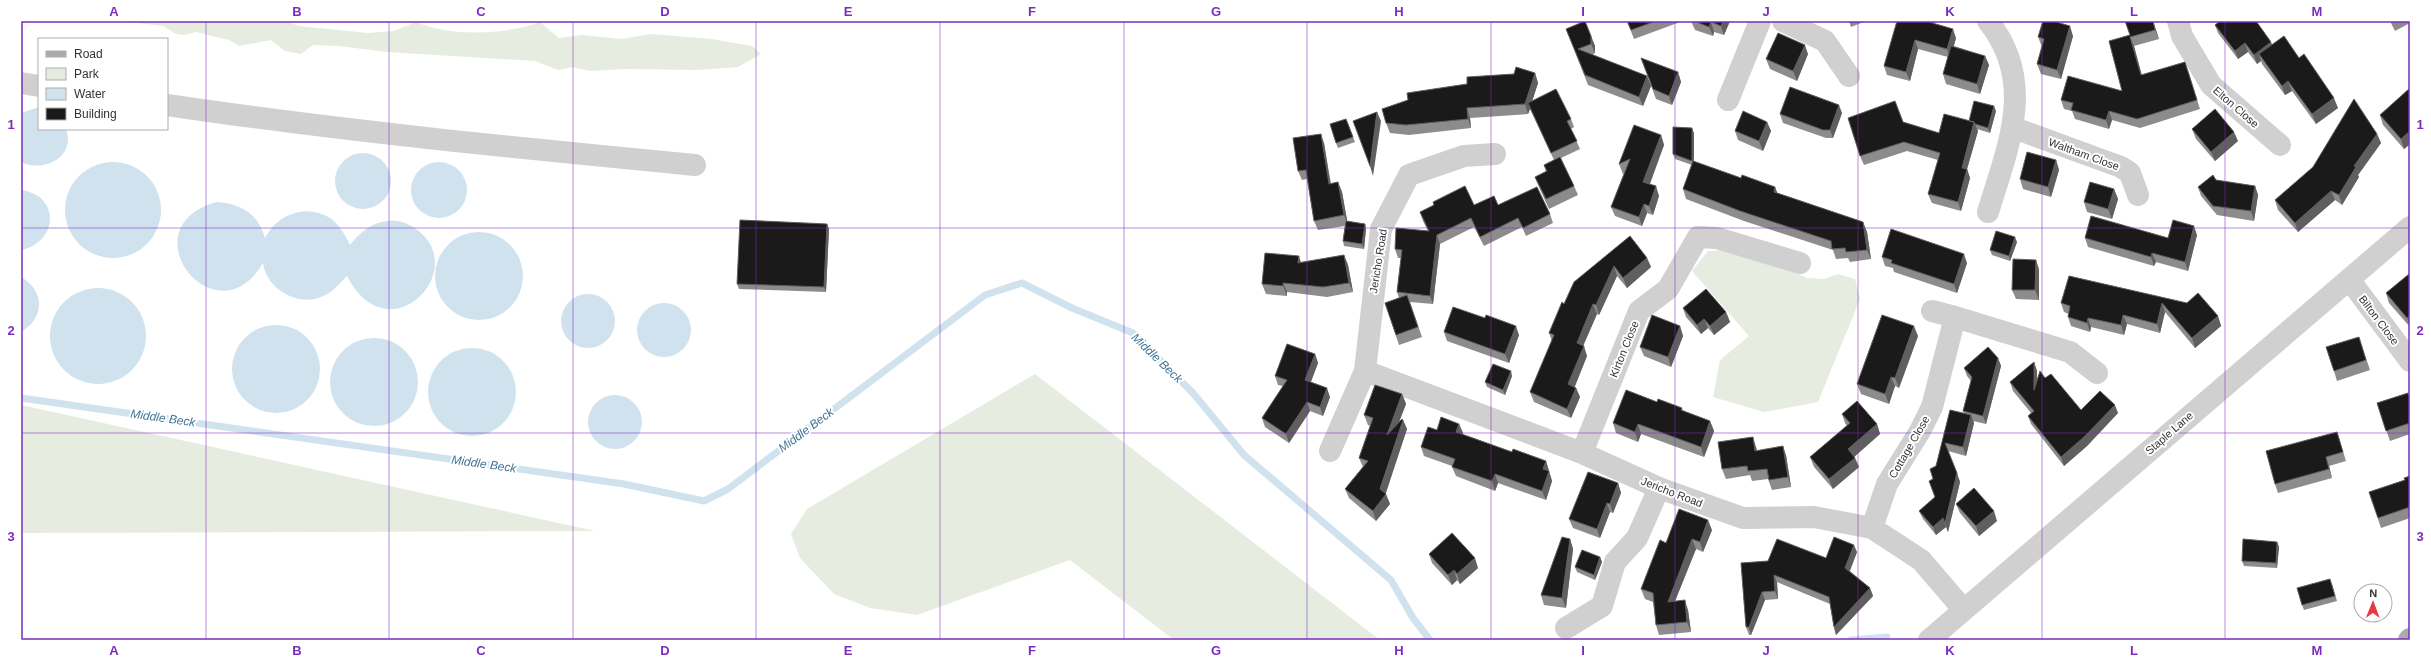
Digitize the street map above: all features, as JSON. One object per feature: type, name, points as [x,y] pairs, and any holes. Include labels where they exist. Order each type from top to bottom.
[{"type":"street","points":[[1728,100],[1760,21]]},
{"type":"street","points":[[1783,21],[1825,41],[1849,76]]},
{"type":"street","points":[[1988,21],[1997,32],[2011,59],[2016,94],[2014,128],[1988,212]]},
{"type":"street","name":"Elton Close","points":[[2178,21],[2182,36],[2211,85],[2280,145]]},
{"type":"street","points":[[21,83],[38,86]]},
{"type":"street","points":[[168,105],[332,128],[695,165]]},
{"type":"street","name":"Waltham Close","points":[[2014,128],[2121,167],[2130,173],[2138,195]]},
{"type":"street","name":"Jericho Road","points":[[1330,451],[1366,371],[1381,229],[1409,175],[1464,156],[1496,154]]},
{"type":"street","name":"Staple Lane","points":[[1929,640],[1963,609],[2410,227]]},
{"type":"street","name":"Kirton Close","points":[[1582,453],[1639,311],[1668,289],[1698,237],[1716,238],[1800,263]]},
{"type":"street","name":"Bilton Close","points":[[2349,279],[2410,361]]},
{"type":"street","points":[[1932,312],[1955,317],[2070,352],[2097,373]]},
{"type":"street","name":"Cottage Close","points":[[1872,528],[1887,484],[1920,431],[1932,407],[1955,317]]},
{"type":"street","name":"Jericho Road","points":[[1366,371],[1582,453],[1659,488],[1743,518],[1814,517],[1872,528],[1921,560],[1963,609]]},
{"type":"street","points":[[1566,628],[1602,606],[1616,562],[1637,538],[1659,488]]},
{"type":"green space","points":[[121,21],[285,21],[299,26],[368,33],[393,31],[416,22],[445,30],[462,32],[495,32],[511,30],[540,22],[559,38],[582,35],[622,39],[651,34],[712,39],[752,46],[761,54],[738,67],[697,70],[626,69],[590,71],[573,67],[558,70],[535,61],[387,52],[339,46],[313,45],[301,54],[285,51],[271,40],[239,46],[229,40],[196,32],[185,35],[176,34],[163,26]]},
{"type":"green space","points":[[1725,250],[1778,264],[1807,278],[1824,279],[1838,274],[1855,279],[1860,299],[1818,402],[1764,412],[1713,397],[1720,360],[1749,336],[1692,271],[1708,251]]},
{"type":"green space","points":[[1035,374],[1380,640],[1174,640],[1070,560],[917,615],[870,608],[834,594],[800,558],[791,534],[807,509]]},
{"type":"green space","points":[[21,405],[595,531],[21,533]]},
{"type":"water","points":[[38,107],[38,130],[66,130],[68,139],[66,148],[62,155],[48,164],[30,165],[21,162],[21,113]]},
{"type":"water","points":[[363,153],[374,156],[383,161],[388,170],[391,181],[388,192],[383,201],[374,206],[363,209],[352,206],[343,201],[338,192],[335,181],[338,170],[343,161],[352,156]]},
{"type":"water","points":[[113,162],[131,165],[147,176],[158,192],[161,210],[158,228],[147,244],[131,255],[113,258],[95,255],[79,244],[68,228],[65,210],[68,192],[79,176],[95,165]]},
{"type":"water","points":[[439,162],[454,167],[462,175],[467,190],[462,205],[454,213],[439,218],[424,213],[416,205],[411,190],[416,175],[424,167]]},
{"type":"water","points":[[21,190],[34,194],[43,200],[48,209],[50,218],[48,228],[43,238],[34,245],[22,250]]},
{"type":"water","points":[[217,202],[234,205],[248,212],[258,223],[265,238],[270,230],[285,217],[302,211],[312,211],[330,218],[339,227],[350,245],[360,234],[377,223],[390,221],[402,222],[412,226],[422,234],[433,251],[434,269],[428,286],[416,300],[400,308],[382,308],[364,298],[347,276],[332,291],[321,297],[302,299],[293,297],[276,287],[265,272],[263,263],[244,284],[223,291],[204,285],[188,272],[179,253],[179,233],[191,215]]},
{"type":"water","points":[[479,232],[496,235],[510,245],[520,259],[523,276],[520,293],[510,307],[496,317],[479,320],[462,317],[448,307],[438,293],[435,276],[438,259],[448,245],[462,235]]},
{"type":"water","points":[[21,277],[29,283],[34,290],[38,297],[39,304],[38,312],[34,319],[29,326],[21,332]]},
{"type":"water","points":[[98,288],[116,291],[132,302],[143,318],[146,336],[143,354],[132,370],[116,381],[98,384],[80,381],[64,370],[53,354],[50,336],[53,318],[64,302],[80,291]]},
{"type":"water","points":[[583,294],[593,294],[603,298],[611,306],[615,316],[615,326],[611,336],[603,344],[593,348],[583,348],[573,344],[565,336],[561,326],[561,316],[565,306],[573,298]]},
{"type":"water","points":[[659,303],[669,303],[679,307],[687,315],[691,325],[691,335],[687,345],[679,353],[669,357],[659,357],[649,353],[641,345],[637,335],[637,325],[641,315],[649,307]]},
{"type":"water","points":[[276,325],[293,328],[307,338],[317,352],[320,369],[317,386],[307,400],[293,410],[276,413],[259,410],[245,400],[235,386],[232,369],[235,352],[245,338],[259,328]]},
{"type":"water","points":[[374,338],[391,341],[405,351],[415,365],[418,382],[415,399],[405,413],[391,423],[374,426],[357,423],[343,413],[333,399],[330,382],[333,365],[343,351],[357,341]]},
{"type":"water","points":[[472,348],[489,351],[503,361],[513,375],[516,392],[513,409],[503,423],[489,433],[472,436],[455,433],[441,423],[431,409],[428,392],[431,375],[441,361],[455,351]]},
{"type":"water","points":[[610,395],[620,395],[630,399],[638,407],[642,417],[642,427],[638,437],[630,445],[620,449],[610,449],[600,445],[592,437],[588,427],[588,417],[592,407],[600,399]]},
{"type":"building","points":[[1585,21],[1591,36],[1591,44],[1578,49],[1647,76],[1639,97],[1585,75],[1566,29]]},
{"type":"building","points":[[1627,21],[1656,21],[1631,30]]},
{"type":"building","points":[[1694,21],[1723,21],[1721,26],[1711,22],[1709,27]]},
{"type":"building","points":[[1897,21],[1929,21],[1953,29],[1947,49],[1915,40],[1906,72],[1884,66]]},
{"type":"building","points":[[2043,21],[2053,21],[2070,26],[2057,70],[2037,64],[2044,39],[2038,37]]},
{"type":"building","points":[[2125,21],[2153,21],[2155,30],[2130,37],[2141,75],[2185,62],[2197,100],[2137,119],[2109,111],[2106,120],[2071,110],[2073,103],[2061,100],[2068,76],[2122,91],[2109,41],[2130,35]]},
{"type":"building","points":[[2220,21],[2256,21],[2271,42],[2254,55],[2245,43],[2235,51],[2215,25]]},
{"type":"building","points":[[1778,33],[1805,45],[1793,71],[1766,59]]},
{"type":"building","points":[[2284,36],[2299,58],[2304,54],[2334,98],[2312,114],[2288,81],[2282,86],[2259,54]]},
{"type":"building","points":[[1951,46],[1985,56],[1977,84],[1943,74]]},
{"type":"building","points":[[1641,58],[1678,72],[1669,96],[1653,89]]},
{"type":"building","points":[[1516,67],[1535,73],[1525,104],[1467,108],[1468,119],[1406,125],[1386,123],[1382,109],[1408,100],[1407,93],[1467,84],[1467,77],[1514,74]]},
{"type":"building","points":[[1790,87],[1839,105],[1830,130],[1823,130],[1780,114]]},
{"type":"building","points":[[2410,88],[2410,131],[2401,139],[2380,115]]},
{"type":"building","points":[[1556,89],[1571,119],[1567,121],[1577,141],[1551,153],[1528,103]]},
{"type":"building","points":[[2354,99],[2377,134],[2354,166],[2356,167],[2339,195],[2331,191],[2295,223],[2275,200],[2313,167]]},
{"type":"building","points":[[1895,101],[1903,122],[1939,133],[1944,114],[1974,122],[1962,168],[1967,169],[1958,202],[1928,194],[1940,153],[1904,142],[1860,156],[1848,118]]},
{"type":"building","points":[[1974,101],[1994,106],[1988,128],[1969,121]]},
{"type":"building","points":[[2215,109],[2234,132],[2211,152],[2192,129]]},
{"type":"building","points":[[1743,111],[1767,122],[1759,141],[1735,131]]},
{"type":"building","points":[[1377,112],[1370,166],[1353,121]]},
{"type":"building","points":[[1346,119],[1353,137],[1336,143],[1330,124]]},
{"type":"building","points":[[1634,125],[1661,135],[1643,182],[1656,186],[1649,206],[1644,204],[1639,217],[1611,207],[1630,159],[1619,164]]},
{"type":"building","points":[[1673,127],[1692,128],[1692,161],[1673,154]]},
{"type":"building","points":[[1321,134],[1329,184],[1338,182],[1344,215],[1314,221],[1306,170],[1298,171],[1293,138]]},
{"type":"building","points":[[2027,152],[2056,160],[2048,187],[2020,179]]},
{"type":"building","points":[[1560,157],[1574,186],[1546,199],[1535,177],[1547,171],[1544,165]]},
{"type":"building","points":[[1693,161],[1741,178],[1742,175],[1775,187],[1774,192],[1863,222],[1867,250],[1846,252],[1845,248],[1832,249],[1831,241],[1740,211],[1683,189]]},
{"type":"building","points":[[2213,175],[2216,180],[2255,186],[2251,211],[2213,206],[2198,187]]},
{"type":"building","points":[[2090,182],[2114,189],[2108,209],[2084,202]]},
{"type":"building","points":[[1465,186],[1474,205],[1494,196],[1498,205],[1537,187],[1550,214],[1523,228],[1518,218],[1480,237],[1471,218],[1437,235],[1430,296],[1397,292],[1402,250],[1395,249],[1396,228],[1429,231],[1420,212],[1434,205],[1433,202]]},
{"type":"building","points":[[2091,216],[2168,238],[2173,220],[2194,226],[2185,262],[2152,253],[2151,257],[2085,238]]},
{"type":"building","points":[[740,220],[827,224],[824,287],[737,284]]},
{"type":"building","points":[[1346,221],[1365,224],[1362,244],[1343,241]]},
{"type":"building","points":[[1891,229],[1964,254],[1954,284],[1891,263],[1892,260],[1882,257]]},
{"type":"building","points":[[1996,231],[2015,237],[2009,256],[1990,250]]},
{"type":"building","points":[[1630,236],[1647,258],[1623,278],[1614,266],[1596,305],[1593,304],[1577,343],[1584,346],[1568,384],[1576,388],[1567,409],[1530,392],[1554,335],[1549,333],[1562,302],[1564,304],[1574,282]]},
{"type":"building","points":[[1265,253],[1299,256],[1298,263],[1344,255],[1349,283],[1323,287],[1283,283],[1283,286],[1262,284]]},
{"type":"building","points":[[2013,259],[2036,260],[2035,290],[2012,290]]},
{"type":"building","points":[[2409,274],[2410,315],[2407,318],[2386,293]]},
{"type":"building","points":[[2069,276],[2187,303],[2198,293],[2218,316],[2192,338],[2162,303],[2157,324],[2123,315],[2121,325],[2088,318],[2087,323],[2068,317],[2070,306],[2061,303]]},
{"type":"building","points":[[1706,289],[1726,312],[1710,326],[1704,319],[1697,325],[1683,308]]},
{"type":"building","points":[[1407,295],[1418,327],[1396,335],[1385,303]]},
{"type":"building","points":[[1453,307],[1485,318],[1486,315],[1516,326],[1505,354],[1444,332]]},
{"type":"building","points":[[1652,315],[1680,326],[1668,357],[1640,347]]},
{"type":"building","points":[[1882,315],[1914,326],[1895,378],[1891,377],[1885,394],[1857,384]]},
{"type":"building","points":[[2359,337],[2366,360],[2334,371],[2326,347]]},
{"type":"building","points":[[1287,344],[1315,354],[1305,380],[1327,388],[1320,407],[1307,402],[1286,434],[1262,418],[1287,380],[1275,376]]},
{"type":"building","points":[[1988,347],[1998,358],[1983,416],[1963,411],[1972,377],[1964,368]]},
{"type":"building","points":[[2034,362],[2034,390],[2040,371],[2045,378],[2051,374],[2081,410],[2100,391],[2115,405],[2084,437],[2061,457],[2028,416],[2034,411],[2010,382]]},
{"type":"building","points":[[1493,364],[1511,371],[1503,390],[1485,382]]},
{"type":"building","points":[[1375,385],[1402,394],[1387,435],[1402,419],[1403,420],[1380,489],[1386,494],[1373,511],[1345,489],[1368,461],[1359,458],[1373,418],[1364,415]]},
{"type":"building","points":[[1626,390],[1657,402],[1658,399],[1710,421],[1701,447],[1638,424],[1635,432],[1613,423]]},
{"type":"building","points":[[2408,393],[2410,400],[2410,423],[2386,431],[2377,403]]},
{"type":"building","points":[[1857,401],[1877,424],[1848,449],[1855,458],[1829,479],[1810,457],[1850,423],[1842,414]]},
{"type":"building","points":[[1950,410],[1971,415],[1963,447],[1945,443],[1957,473],[1945,523],[1943,518],[1933,527],[1919,511],[1935,497],[1929,481],[1933,479],[1930,469],[1936,466]]},
{"type":"building","points":[[1441,417],[1459,424],[1456,432],[1512,452],[1513,449],[1546,461],[1543,469],[1549,471],[1542,491],[1495,474],[1492,481],[1452,467],[1455,459],[1421,447],[1428,427],[1437,430]]},
{"type":"building","points":[[2337,432],[2343,452],[2326,457],[2329,469],[2275,484],[2266,451]]},
{"type":"building","points":[[1753,437],[1755,451],[1783,446],[1788,477],[1769,480],[1767,469],[1748,471],[1747,466],[1722,469],[1718,442]]},
{"type":"building","points":[[1588,472],[1618,483],[1610,504],[1607,503],[1597,529],[1569,519]]},
{"type":"building","points":[[2410,476],[2410,507],[2378,518],[2369,492],[2405,480],[2404,478]]},
{"type":"building","points":[[1974,488],[1994,511],[1976,526],[1956,504]]},
{"type":"building","points":[[1679,509],[1708,520],[1700,542],[1692,539],[1668,602],[1685,600],[1687,622],[1656,625],[1653,593],[1641,589],[1660,540],[1666,543]]},
{"type":"building","points":[[1452,533],[1475,558],[1457,574],[1454,570],[1448,575],[1429,554]]},
{"type":"building","points":[[1562,537],[1570,539],[1562,598],[1541,595]]},
{"type":"building","points":[[1834,537],[1854,545],[1845,568],[1870,588],[1834,627],[1829,597],[1774,575],[1775,591],[1762,592],[1749,627],[1746,627],[1741,563],[1768,561],[1777,539],[1826,558]]},
{"type":"building","points":[[2243,539],[2277,542],[2276,563],[2242,561]]},
{"type":"building","points":[[1582,550],[1600,557],[1594,575],[1575,567]]},
{"type":"building","points":[[2330,579],[2335,596],[2302,605],[2297,588]]},
{"type":"waterway","name":"Middle Beck","points":[[21,398],[624,484],[704,501],[728,489],[985,295],[1022,283],[1072,308],[1133,333],[1193,393],[1244,455],[1391,580],[1413,618],[1430,640]]},
{"type":"waterway","name":"Middle Beck","points":[[1851,640],[1887,637]]}]
